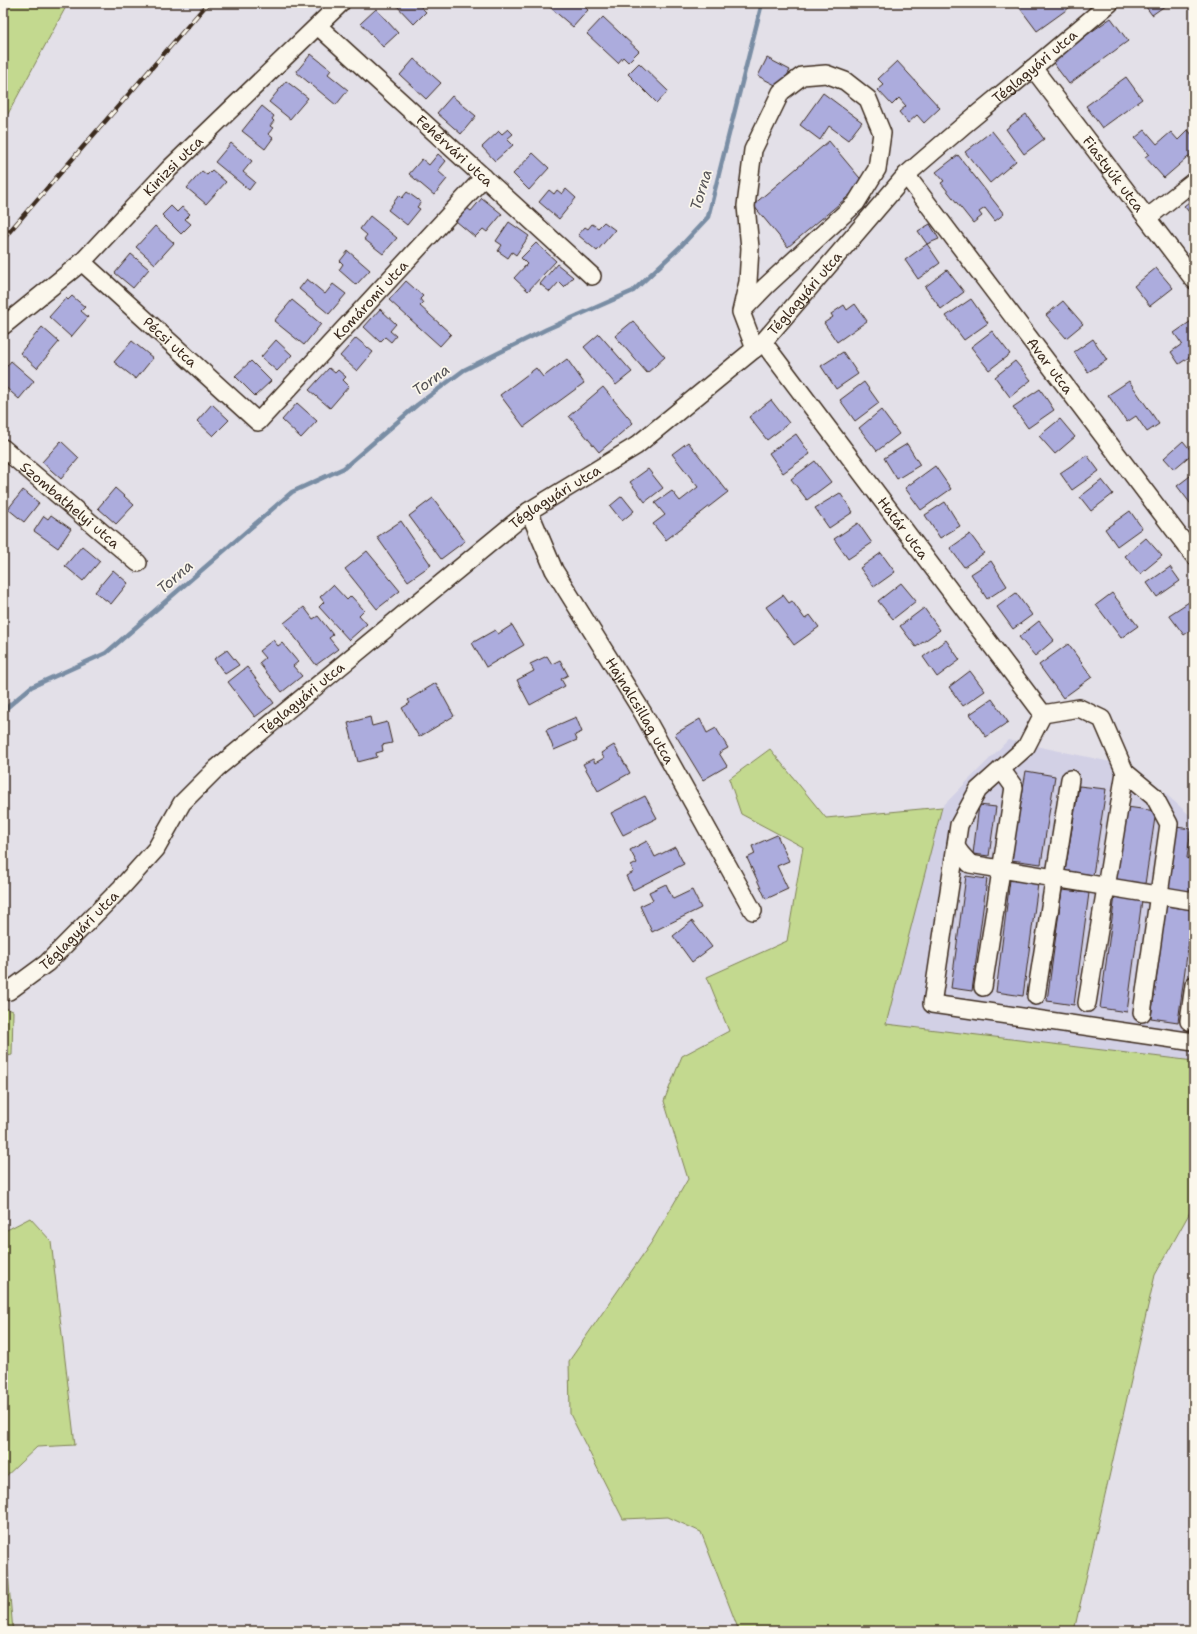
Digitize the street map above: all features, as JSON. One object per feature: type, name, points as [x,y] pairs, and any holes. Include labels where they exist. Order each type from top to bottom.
[{"type":"street","name":"Kinizsi utca","points":[[3,326],[82,262],[169,169],[341,3]]},
{"type":"street","name":"Téglagyári utca","points":[[3,992],[9,990],[47,963],[121,888],[156,849],[182,803],[217,768],[528,511],[636,446],[759,345],[906,175],[1110,3]]},
{"type":"street","name":"Fehérvári utca","points":[[318,26],[592,276]]},
{"type":"street","name":"Fiastyúk utca","points":[[1033,68],[1194,280]]},
{"type":"street","points":[[826,74],[845,81],[868,99],[882,134],[877,169],[856,203],[741,312],[748,282],[750,248],[746,206],[753,150],[781,92],[802,76],[826,74]]},
{"type":"street","name":"Avar utca","points":[[906,175],[1194,556]]},
{"type":"street","name":"Komáromi utca","points":[[258,422],[484,178]]},
{"type":"street","points":[[1147,218],[1194,181]]},
{"type":"street","name":"Pécsi utca","points":[[82,262],[258,422]]},
{"type":"street","name":"Határ utca","points":[[741,312],[759,345],[1043,714]]},
{"type":"street","name":"Szombathelyi utca","points":[[3,448],[138,563]]},
{"type":"street","name":"Hajnalcsillag utca","points":[[528,511],[554,570],[643,713],[753,911]]},
{"type":"street","points":[[1142,1013],[1169,824],[1154,796],[1125,772],[1102,719],[1079,708],[1043,714],[1026,747],[978,790],[959,825],[932,1004],[1194,1042]]},
{"type":"street","points":[[983,987],[1014,787],[1001,769]]},
{"type":"street","points":[[1087,1003],[1125,772]]},
{"type":"street","points":[[1036,996],[1070,779]]},
{"type":"street","points":[[956,847],[970,864],[1194,901]]},
{"type":"street","points":[[1189,1021],[1194,985]]},
{"type":"shaded area","points":[[1008,740],[1135,767],[1193,818],[1194,1061],[886,1024],[942,807]]},
{"type":"green space","points":[[3,3],[68,3],[3,123]]},
{"type":"green space","points":[[770,749],[826,818],[942,807],[886,1024],[1194,1061],[1194,1205],[1155,1275],[1074,1631],[739,1631],[701,1532],[668,1517],[623,1519],[570,1414],[569,1361],[651,1243],[688,1179],[664,1101],[682,1056],[729,1031],[707,977],[787,941],[803,847],[741,814],[729,779]]},
{"type":"green space","points":[[3,1007],[13,1011],[12,1055],[3,1057]]},
{"type":"green space","points":[[30,1218],[51,1241],[75,1445],[37,1447],[3,1479],[3,1232]]},
{"type":"green space","points":[[3,1517],[13,1631],[3,1631]]},
{"type":"building","points":[[394,3],[417,3],[426,12],[414,24]]},
{"type":"building","points":[[545,3],[581,3],[588,10],[573,27]]},
{"type":"building","points":[[1016,3],[1076,3],[1037,31]]},
{"type":"building","points":[[1143,3],[1169,3],[1152,15]]},
{"type":"building","points":[[376,9],[398,33],[383,47],[361,23]]},
{"type":"building","points":[[603,17],[639,51],[628,62],[623,57],[618,63],[587,34]]},
{"type":"building","points":[[1111,18],[1128,41],[1069,84],[1051,60]]},
{"type":"building","points":[[311,54],[331,70],[328,74],[348,90],[336,105],[296,72]]},
{"type":"building","points":[[767,58],[790,70],[781,88],[758,76]]},
{"type":"building","points":[[414,59],[441,83],[426,99],[400,75]]},
{"type":"building","points":[[897,61],[940,108],[924,123],[917,115],[908,123],[899,112],[906,106],[899,98],[892,105],[878,90],[884,85],[878,79]]},
{"type":"building","points":[[639,63],[668,91],[657,103],[628,74]]},
{"type":"building","points":[[1126,77],[1142,99],[1102,128],[1086,106]]},
{"type":"building","points":[[286,81],[308,98],[290,119],[269,102]]},
{"type":"building","points":[[823,93],[862,122],[848,140],[829,126],[820,140],[800,125]]},
{"type":"building","points":[[452,96],[476,116],[461,134],[437,113]]},
{"type":"building","points":[[262,106],[274,116],[272,119],[274,121],[270,126],[273,128],[268,134],[273,138],[265,149],[242,131]]},
{"type":"building","points":[[1026,114],[1044,139],[1024,154],[1006,129]]},
{"type":"building","points":[[508,129],[513,134],[507,139],[513,145],[495,161],[482,147],[499,131],[502,134]]},
{"type":"building","points":[[1145,130],[1157,144],[1171,132],[1178,140],[1188,130],[1194,137],[1194,152],[1164,178],[1145,157],[1149,154],[1135,138]]},
{"type":"building","points":[[992,131],[1016,161],[990,183],[965,152]]},
{"type":"building","points":[[829,141],[864,183],[788,247],[753,205]]},
{"type":"building","points":[[231,143],[252,161],[243,172],[255,182],[249,190],[215,162]]},
{"type":"building","points":[[533,153],[549,168],[529,190],[513,174]]},
{"type":"building","points":[[438,154],[446,161],[438,171],[447,179],[434,195],[409,174],[422,159],[429,165]]},
{"type":"building","points":[[958,155],[1004,214],[995,221],[985,208],[979,212],[982,216],[973,223],[941,183],[944,181],[936,172]]},
{"type":"building","points":[[212,170],[226,182],[206,204],[187,188],[202,171],[207,175]]},
{"type":"building","points":[[566,189],[576,198],[559,219],[539,202],[549,190],[554,194],[557,190],[562,194]]},
{"type":"building","points":[[407,192],[421,202],[417,207],[420,209],[407,225],[388,210],[399,195],[402,198]]},
{"type":"building","points":[[482,198],[502,214],[487,232],[483,229],[475,237],[456,221],[467,208],[471,211]]},
{"type":"building","points":[[1194,198],[1194,218],[1184,206]]},
{"type":"building","points":[[171,206],[177,212],[182,207],[190,214],[185,219],[191,224],[181,234],[162,215]]},
{"type":"building","points":[[370,216],[397,238],[383,254],[364,239],[367,235],[360,229]]},
{"type":"building","points":[[509,222],[529,236],[516,255],[512,252],[508,258],[498,251],[502,245],[496,241]]},
{"type":"building","points":[[604,222],[615,230],[597,251],[578,235],[585,227],[588,229],[592,224],[598,228]]},
{"type":"building","points":[[930,224],[939,239],[927,244],[918,231]]},
{"type":"building","points":[[155,226],[174,243],[155,264],[136,247]]},
{"type":"building","points":[[536,243],[556,261],[528,291],[514,278],[527,264],[521,258]]},
{"type":"building","points":[[927,244],[940,263],[918,279],[905,260]]},
{"type":"building","points":[[348,251],[370,270],[356,285],[339,270],[343,264],[340,261]]},
{"type":"building","points":[[131,254],[149,269],[133,288],[115,273]]},
{"type":"building","points":[[557,264],[573,277],[564,287],[559,282],[550,292],[540,284]]},
{"type":"building","points":[[1156,268],[1173,288],[1150,306],[1134,286]]},
{"type":"building","points":[[947,270],[964,292],[941,309],[925,287]]},
{"type":"building","points":[[307,279],[325,294],[333,284],[346,294],[329,314],[299,289]]},
{"type":"building","points":[[406,281],[423,296],[420,299],[423,303],[420,306],[451,334],[440,346],[389,300]]},
{"type":"building","points":[[72,296],[85,307],[81,311],[88,317],[71,337],[49,317],[66,298],[68,300]]},
{"type":"building","points":[[971,299],[988,323],[964,340],[946,316]]},
{"type":"building","points":[[292,300],[321,324],[304,345],[274,321]]},
{"type":"building","points":[[1063,301],[1083,324],[1066,338],[1046,315]]},
{"type":"building","points":[[855,304],[867,321],[837,342],[824,323],[833,317],[831,314],[844,305],[847,310]]},
{"type":"building","points":[[380,309],[396,324],[390,331],[396,336],[391,342],[385,337],[380,342],[364,327]]},
{"type":"building","points":[[1194,319],[1194,354],[1179,364],[1171,352],[1182,344],[1174,333]]},
{"type":"building","points":[[633,321],[665,357],[647,373],[615,336]]},
{"type":"building","points":[[42,327],[59,342],[37,368],[20,353]]},
{"type":"building","points":[[992,331],[1010,354],[989,370],[971,347]]},
{"type":"building","points":[[599,334],[632,372],[616,385],[584,347]]},
{"type":"building","points":[[356,338],[373,352],[357,371],[340,356]]},
{"type":"building","points":[[1093,339],[1107,360],[1088,372],[1074,352]]},
{"type":"building","points":[[276,340],[292,355],[277,371],[261,357]]},
{"type":"building","points":[[132,341],[153,358],[136,379],[114,362]]},
{"type":"building","points":[[843,352],[858,374],[836,389],[821,366]]},
{"type":"building","points":[[567,359],[584,383],[524,427],[500,395],[536,368],[543,377]]},
{"type":"building","points":[[11,361],[34,381],[19,399],[3,385],[3,371]]},
{"type":"building","points":[[251,361],[271,381],[255,396],[235,376]]},
{"type":"building","points":[[1015,361],[1031,380],[1010,397],[995,377]]},
{"type":"building","points":[[329,368],[335,373],[338,370],[346,377],[343,380],[349,386],[330,408],[309,390]]},
{"type":"building","points":[[1129,381],[1159,424],[1147,432],[1136,416],[1127,422],[1108,395]]},
{"type":"building","points":[[864,382],[879,403],[855,421],[840,400]]},
{"type":"building","points":[[603,387],[633,423],[599,452],[569,416]]},
{"type":"building","points":[[1040,389],[1054,410],[1028,428],[1013,407]]},
{"type":"building","points":[[771,400],[789,423],[767,440],[749,417]]},
{"type":"building","points":[[297,403],[317,421],[301,438],[282,420]]},
{"type":"building","points":[[212,404],[229,420],[213,436],[197,421]]},
{"type":"building","points":[[881,410],[899,434],[877,451],[859,428]]},
{"type":"building","points":[[1060,419],[1075,437],[1055,454],[1039,436]]},
{"type":"building","points":[[796,434],[810,454],[783,473],[769,453]]},
{"type":"building","points":[[61,441],[79,458],[61,479],[42,462]]},
{"type":"building","points":[[1183,441],[1193,453],[1174,469],[1164,458]]},
{"type":"building","points":[[688,442],[728,492],[666,540],[653,524],[665,515],[655,503],[672,491],[680,501],[698,487],[672,454]]},
{"type":"building","points":[[907,444],[920,465],[897,479],[884,458]]},
{"type":"building","points":[[1087,455],[1099,471],[1072,490],[1060,473]]},
{"type":"building","points":[[815,461],[831,482],[807,500],[791,479]]},
{"type":"building","points":[[935,466],[951,489],[921,510],[905,488]]},
{"type":"building","points":[[648,469],[663,488],[645,502],[630,482]]},
{"type":"building","points":[[1194,473],[1194,508],[1177,486]]},
{"type":"building","points":[[1102,480],[1113,494],[1091,511],[1080,497]]},
{"type":"building","points":[[115,488],[134,505],[116,524],[98,508]]},
{"type":"building","points":[[23,490],[39,503],[24,522],[8,509]]},
{"type":"building","points":[[840,493],[853,512],[829,528],[815,508]]},
{"type":"building","points":[[622,496],[634,511],[622,521],[610,506]]},
{"type":"building","points":[[433,498],[465,541],[441,559],[409,516]]},
{"type":"building","points":[[945,502],[960,526],[940,538],[925,515]]},
{"type":"building","points":[[1130,511],[1142,528],[1117,546],[1105,529]]},
{"type":"building","points":[[51,515],[71,529],[58,548],[34,531],[44,516],[48,519]]},
{"type":"building","points":[[401,521],[431,565],[408,581],[377,537]]},
{"type":"building","points":[[858,523],[872,543],[848,559],[834,539]]},
{"type":"building","points":[[970,534],[984,553],[964,567],[950,548]]},
{"type":"building","points":[[1146,538],[1162,556],[1140,574],[1125,556]]},
{"type":"building","points":[[82,546],[100,561],[83,581],[65,566]]},
{"type":"building","points":[[367,551],[400,591],[377,609],[345,569]]},
{"type":"building","points":[[881,553],[895,572],[874,587],[860,568]]},
{"type":"building","points":[[991,561],[1007,586],[987,599],[971,574]]},
{"type":"building","points":[[1170,567],[1180,581],[1157,597],[1147,583]]},
{"type":"building","points":[[113,570],[128,583],[111,604],[95,592]]},
{"type":"building","points":[[901,583],[916,601],[893,619],[878,601]]},
{"type":"building","points":[[333,585],[347,600],[351,596],[364,610],[359,615],[367,624],[349,640],[319,607],[324,602],[320,597]]},
{"type":"building","points":[[1016,593],[1032,615],[1013,629],[997,607]]},
{"type":"building","points":[[1112,593],[1138,626],[1121,638],[1096,605]]},
{"type":"building","points":[[783,595],[789,603],[792,601],[805,619],[810,615],[819,627],[794,645],[766,607]]},
{"type":"building","points":[[1192,600],[1194,603],[1194,628],[1184,635],[1169,615]]},
{"type":"building","points":[[304,607],[313,619],[318,616],[333,635],[329,638],[338,649],[316,665],[284,623]]},
{"type":"building","points":[[924,608],[940,630],[916,647],[900,626]]},
{"type":"building","points":[[1039,621],[1054,640],[1035,656],[1019,637]]},
{"type":"building","points":[[512,625],[524,645],[486,667],[472,643],[495,630],[498,634]]},
{"type":"building","points":[[3,630],[7,632],[3,638]]},
{"type":"building","points":[[273,640],[278,646],[282,643],[298,662],[293,666],[302,676],[282,692],[259,663],[265,658],[259,651]]},
{"type":"building","points":[[946,640],[960,660],[937,677],[923,657]]},
{"type":"building","points":[[1068,644],[1092,677],[1063,698],[1039,665]]},
{"type":"building","points":[[227,650],[239,665],[225,674],[214,659]]},
{"type":"building","points":[[547,656],[552,664],[560,660],[568,675],[561,679],[565,686],[530,705],[517,680],[534,671],[530,664]]},
{"type":"building","points":[[247,667],[274,703],[255,717],[228,682]]},
{"type":"building","points":[[970,671],[985,691],[963,706],[949,687]]},
{"type":"building","points":[[436,683],[454,716],[419,737],[402,708],[410,703],[408,700]]},
{"type":"building","points":[[992,699],[1008,722],[986,737],[970,714]]},
{"type":"building","points":[[370,717],[372,726],[387,722],[392,743],[382,745],[383,751],[376,753],[377,757],[358,762],[348,723]]},
{"type":"building","points":[[576,717],[582,732],[575,735],[577,740],[554,750],[546,730]]},
{"type":"building","points":[[700,719],[707,733],[716,728],[728,748],[719,753],[727,766],[703,780],[675,734]]},
{"type":"building","points":[[614,745],[630,773],[598,791],[583,764],[593,759],[595,763],[604,758],[601,753]]},
{"type":"building","points":[[1026,771],[1055,776],[1041,864],[1011,860]]},
{"type":"building","points":[[1079,786],[1106,789],[1093,875],[1065,871]]},
{"type":"building","points":[[645,796],[657,818],[623,835],[611,813]]},
{"type":"building","points":[[979,805],[996,807],[989,856],[973,854]]},
{"type":"building","points":[[1127,807],[1156,811],[1145,884],[1116,880]]},
{"type":"building","points":[[1176,827],[1191,829],[1187,858],[1194,860],[1194,893],[1167,889]]},
{"type":"building","points":[[777,835],[789,861],[777,866],[788,889],[766,899],[747,858],[755,854],[752,846]]},
{"type":"building","points":[[647,841],[655,857],[675,847],[684,864],[633,890],[626,876],[634,872],[631,866],[637,863],[630,850]]},
{"type":"building","points":[[966,876],[987,879],[972,991],[951,988]]},
{"type":"building","points":[[1010,880],[1038,884],[1023,996],[996,992]]},
{"type":"building","points":[[666,884],[673,899],[692,890],[701,908],[652,932],[640,906],[653,900],[649,892]]},
{"type":"building","points":[[1062,890],[1089,893],[1074,1005],[1047,1001]]},
{"type":"building","points":[[1115,896],[1142,900],[1127,1012],[1100,1008]]},
{"type":"building","points":[[1166,906],[1193,910],[1178,1022],[1151,1018]]},
{"type":"building","points":[[692,921],[712,947],[692,962],[673,936]]},
{"type":"waterway","name":"Torna","points":[[3,711],[31,687],[106,653],[292,492],[344,468],[417,405],[464,370],[547,329],[633,291],[680,247],[708,217],[762,3]]},
{"type":"railway","points":[[3,239],[208,3]]}]
